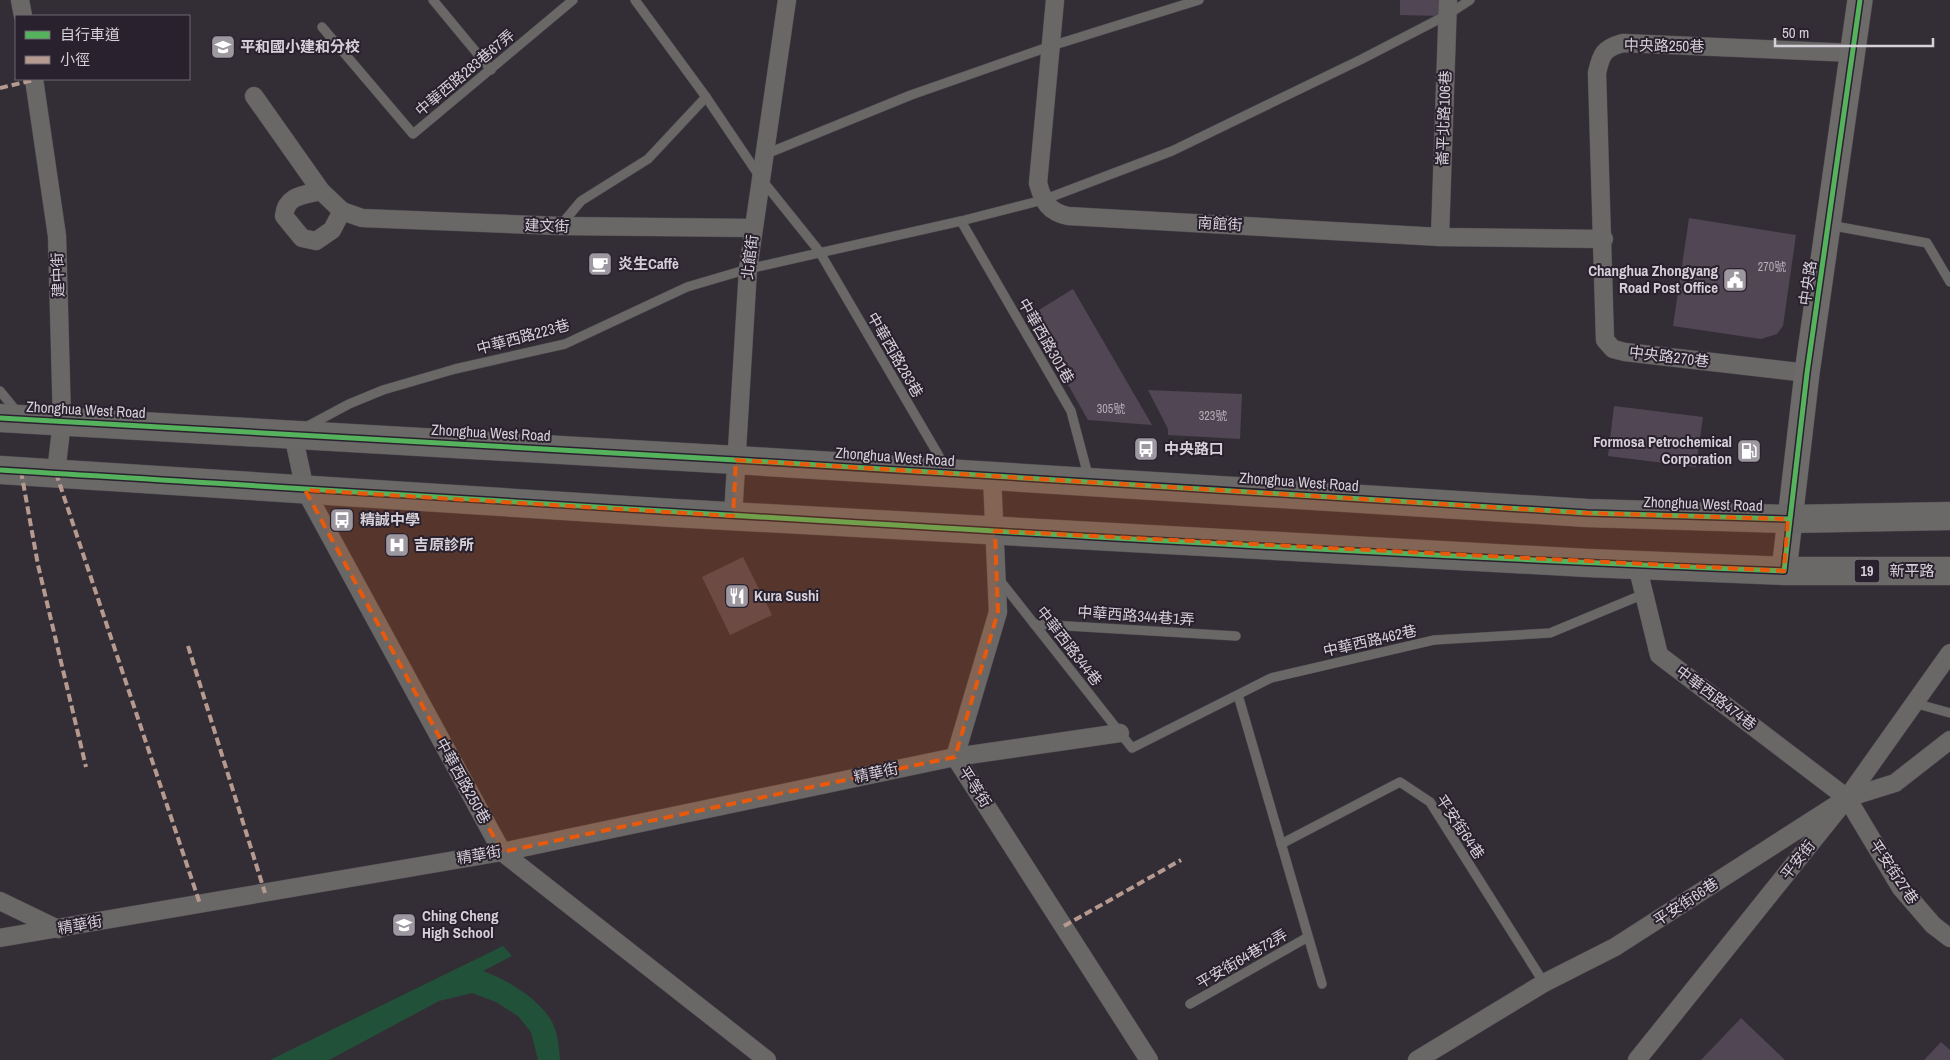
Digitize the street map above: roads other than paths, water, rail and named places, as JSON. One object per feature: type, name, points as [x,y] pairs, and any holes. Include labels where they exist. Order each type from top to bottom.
[{"type":"main road","name":"Zhonghua West Road","points":[[11,419],[736,460],[1587,513],[1788,519],[1950,516]]},
{"type":"main road","name":"19","points":[[0,470],[995,531],[1637,565],[1784,570]]},
{"type":"main road","name":"新平路","points":[[1784,570],[1950,571]]},
{"type":"street","points":[[20,0],[23,15]]},
{"type":"street","name":"北館街","points":[[733,516],[748,268],[787,0]]},
{"type":"street","points":[[1043,200],[1038,183],[1055,0]]},
{"type":"street","name":"中央路","points":[[1784,570],[1788,519],[1807,373],[1854,53],[1860,0]]},
{"type":"street","name":"崙平北路106巷","points":[[1440,236],[1448,8]]},
{"type":"street","name":"中央路250巷","points":[[1604,239],[1597,73],[1600,58],[1610,46],[1623,43],[1854,53]]},
{"type":"street","name":"建中街","points":[[34,80],[57,236],[62,421],[56,473]]},
{"type":"street","name":"建文街","points":[[254,96],[321,191],[342,211],[362,218],[560,226],[753,228]]},
{"type":"street","points":[[321,191],[292,198],[285,205],[284,216],[302,238],[316,241],[332,230],[342,211]]},
{"type":"street","name":"南館街","points":[[1043,200],[1056,213],[1068,216],[1440,236],[1604,239]]},
{"type":"street","name":"中央路270巷","points":[[1604,239],[1604,328],[1605,340],[1613,349],[1625,352],[1807,373]]},
{"type":"street","name":"中華西路250巷","points":[[293,434],[305,490],[502,852],[767,1060]]},
{"type":"street","name":"平等街","points":[[992,476],[998,612],[955,757],[1149,1060]]},
{"type":"street","name":"中華西路474巷","points":[[1637,565],[1659,655],[1847,798]]},
{"type":"street","name":"平安街","points":[[1638,1060],[1847,798],[1950,653]]},
{"type":"street","name":"精華街","points":[[0,938],[58,930],[502,852],[955,757],[1120,733]]},
{"type":"street","name":"平安街66巷","points":[[1417,1060],[1544,983],[1615,947],[1847,798],[1895,783],[1950,740]]},
{"type":"street","name":"平安街27巷","points":[[1847,798],[1901,888],[1933,925],[1950,938]]},
{"type":"street","points":[[0,901],[58,930]]},
{"type":"lane","points":[[433,0],[491,70]]},
{"type":"lane","name":"中華西路283巷67弄","points":[[322,27],[414,134],[574,0]]},
{"type":"lane","points":[[635,0],[706,97],[762,180]]},
{"type":"lane","points":[[766,154],[911,95],[1051,46],[1199,0]]},
{"type":"lane","name":"中華西路223巷","points":[[293,434],[349,404],[384,390],[455,369],[565,344],[687,287],[748,268],[961,221],[1043,200],[1172,151],[1362,59],[1448,8],[1470,0]]},
{"type":"lane","points":[[560,226],[581,202],[648,159],[706,97]]},
{"type":"lane","name":"中華西路283巷","points":[[762,180],[819,251],[948,473]]},
{"type":"lane","name":"中華西路301巷","points":[[961,221],[1071,410],[1090,482]]},
{"type":"lane","points":[[1829,225],[1927,243],[1950,282]]},
{"type":"lane","points":[[0,391],[11,419]]},
{"type":"lane","name":"中華西路344巷","points":[[997,576],[1120,733]]},
{"type":"lane","name":"中華西路462巷","points":[[1120,733],[1132,748],[1271,678],[1434,640],[1550,633],[1644,594]]},
{"type":"lane","name":"中華西路344巷1弄","points":[[1034,624],[1236,636]]},
{"type":"lane","points":[[1238,695],[1322,984]]},
{"type":"lane","points":[[1914,703],[1950,713]]},
{"type":"lane","name":"平安街64巷","points":[[1281,844],[1400,782],[1430,802],[1544,983]]},
{"type":"lane","name":"平安街64巷72弄","points":[[1190,1004],[1308,937]]},
{"type":"place","name":"平和國小建和分校","points":[[223,47]]},
{"type":"place","name":"炎生Caffè","points":[[600,264]]},
{"type":"place","name":"Changhua Zhongyang Road Post Office","points":[[1735,280]]},
{"type":"place","name":"中央路口","points":[[1146,449]]},
{"type":"place","name":"Formosa Petrochemical Corporation","points":[[1749,451]]},
{"type":"place","name":"精誠中學","points":[[342,520]]},
{"type":"place","name":"吉原診所","points":[[397,545]]},
{"type":"place","name":"Kura Sushi","points":[[737,596]]},
{"type":"place","name":"Ching Cheng High School","points":[[404,925]]}]
